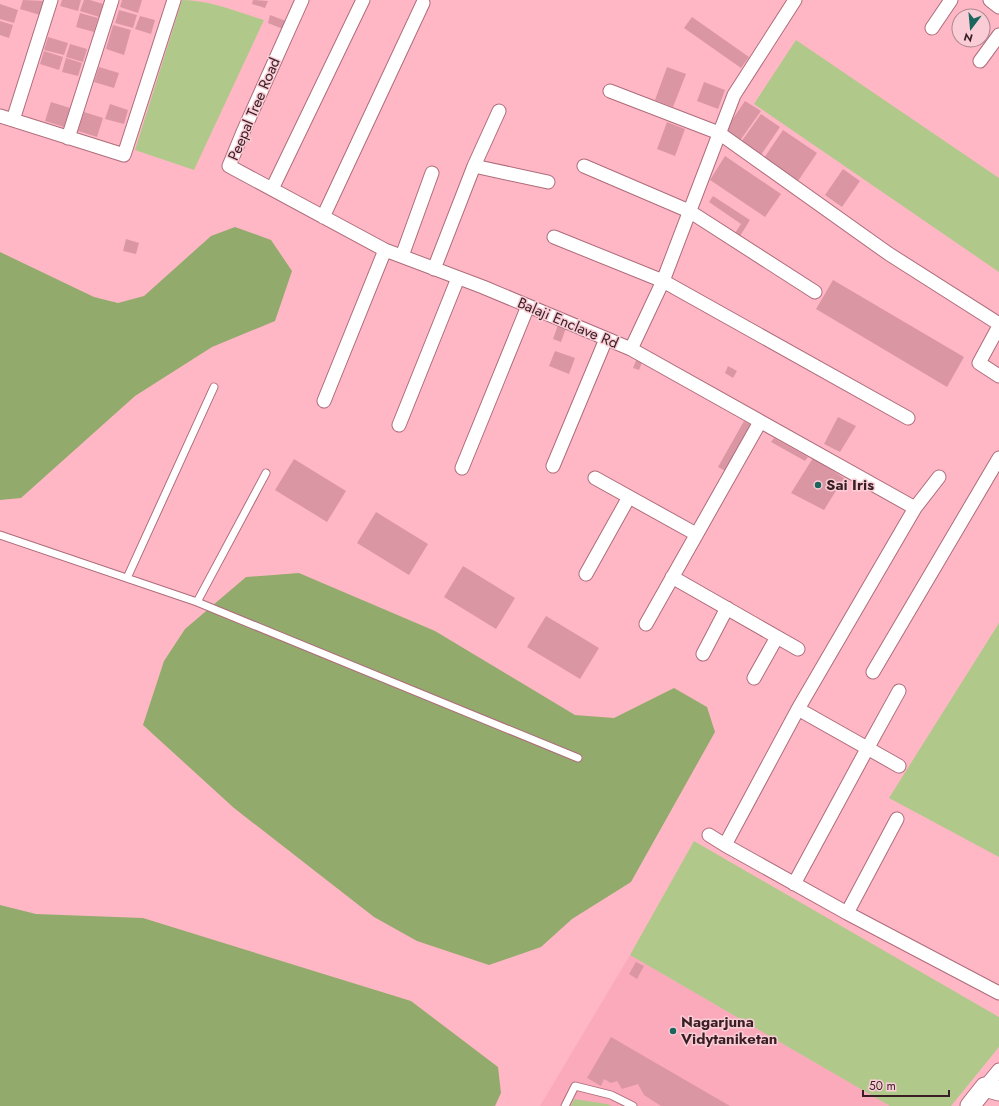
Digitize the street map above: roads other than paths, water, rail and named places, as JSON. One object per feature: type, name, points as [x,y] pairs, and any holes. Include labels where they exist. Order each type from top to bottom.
[{"type":"main road","points":[[970,1106],[992,1089]]},
{"type":"street","points":[[13,120],[51,0]]},
{"type":"street","points":[[68,138],[112,0]]},
{"type":"street","points":[[0,116],[124,156],[174,0]]},
{"type":"street","name":"Peepal Tree Road","points":[[302,0],[229,166],[384,250]]},
{"type":"street","points":[[272,189],[363,0]]},
{"type":"street","name":"Balaji Enclave Rd","points":[[384,250],[528,306],[631,349],[663,281],[734,95],[795,0]]},
{"type":"street","points":[[932,28],[951,0]]},
{"type":"street","points":[[990,0],[999,7]]},
{"type":"street","points":[[323,217],[423,3]]},
{"type":"street","points":[[980,61],[999,35]]},
{"type":"street","points":[[610,91],[719,133],[890,254],[999,325],[979,363],[999,376]]},
{"type":"street","points":[[434,269],[474,166],[499,111]]},
{"type":"street","points":[[474,166],[548,182]]},
{"type":"street","points":[[584,166],[689,211],[815,292]]},
{"type":"street","points":[[402,256],[432,173]]},
{"type":"street","points":[[554,237],[663,281],[908,418]]},
{"type":"street","points":[[324,401],[384,250]]},
{"type":"street","points":[[399,425],[458,278]]},
{"type":"street","points":[[462,468],[528,306]]},
{"type":"street","points":[[553,466],[606,339]]},
{"type":"street","points":[[631,349],[915,508]]},
{"type":"street","points":[[646,624],[760,422]]},
{"type":"street","points":[[873,672],[999,458]]},
{"type":"street","points":[[725,845],[798,709],[915,508],[939,477]]},
{"type":"street","points":[[596,478],[696,534]]},
{"type":"street","points":[[586,574],[629,497]]},
{"type":"street","points":[[672,577],[798,649]]},
{"type":"street","points":[[703,654],[727,608]]},
{"type":"street","points":[[754,678],[777,637]]},
{"type":"street","points":[[794,884],[899,691]]},
{"type":"street","points":[[798,709],[899,766]]},
{"type":"street","points":[[847,913],[897,819]]},
{"type":"street","points":[[709,835],[847,913],[999,993]]},
{"type":"street","points":[[992,1089],[999,1070]]},
{"type":"lane","points":[[127,578],[214,387]]},
{"type":"lane","points":[[197,602],[266,473]]},
{"type":"lane","points":[[0,535],[197,602],[578,758]]},
{"type":"lane","points":[[565,1106],[575,1086],[611,1095],[633,1106]]},
{"type":"place","name":"Sai Iris","points":[[818,485]]},
{"type":"place","name":"Nagarjuna Vidytaniketan","points":[[673,1031]]}]
